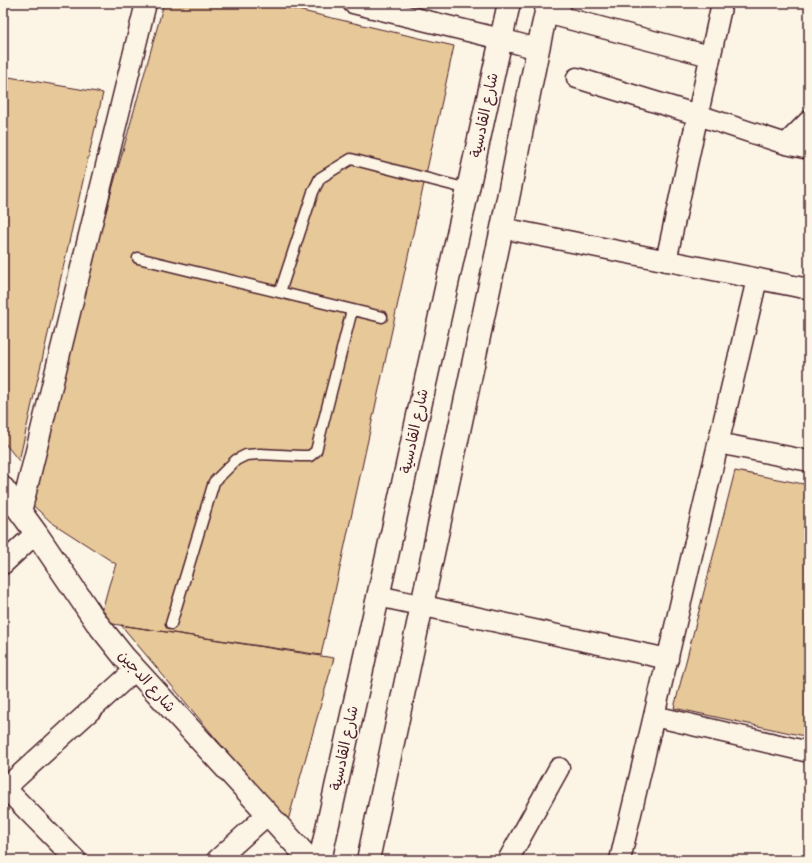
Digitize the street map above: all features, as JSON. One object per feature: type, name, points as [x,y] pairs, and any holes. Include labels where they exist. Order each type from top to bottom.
[{"type":"main road","name":"شارع القادسية","points":[[320,860],[509,3]]},
{"type":"main road","points":[[368,860],[502,228],[538,50],[555,9]]},
{"type":"main road","name":"شارع الدجين","points":[[3,488],[36,533],[97,623],[125,658],[310,860]]},
{"type":"street","points":[[21,512],[146,3]]},
{"type":"street","points":[[353,3],[501,39],[538,50]]},
{"type":"street","points":[[666,261],[722,3]]},
{"type":"street","points":[[555,9],[710,56]]},
{"type":"street","points":[[577,78],[786,144],[809,149]]},
{"type":"street","points":[[786,144],[809,121]]},
{"type":"street","points":[[502,228],[809,289]]},
{"type":"street","points":[[620,860],[757,279]]},
{"type":"street","points":[[718,443],[809,461]]},
{"type":"street","points":[[3,564],[36,533]]},
{"type":"street","points":[[378,596],[668,659]]},
{"type":"street","points":[[76,860],[4,789],[135,670]]},
{"type":"street","points":[[654,716],[809,752]]},
{"type":"street","points":[[508,860],[559,768]]},
{"type":"street","points":[[216,860],[268,814]]},
{"type":"lane","points":[[280,292],[313,192],[320,178],[351,160],[468,189]]},
{"type":"lane","points":[[138,258],[382,317]]},
{"type":"lane","points":[[171,624],[214,482],[236,460],[246,455],[260,454],[310,456],[316,451],[352,310]]},
{"type":"building","points":[[164,3],[267,3],[454,46],[321,655],[99,622],[116,564],[51,522],[26,499]]},
{"type":"building","points":[[3,76],[103,93],[19,461],[3,441]]},
{"type":"building","points":[[735,471],[809,485],[809,737],[674,708]]},
{"type":"building","points":[[121,625],[334,658],[287,824]]}]
